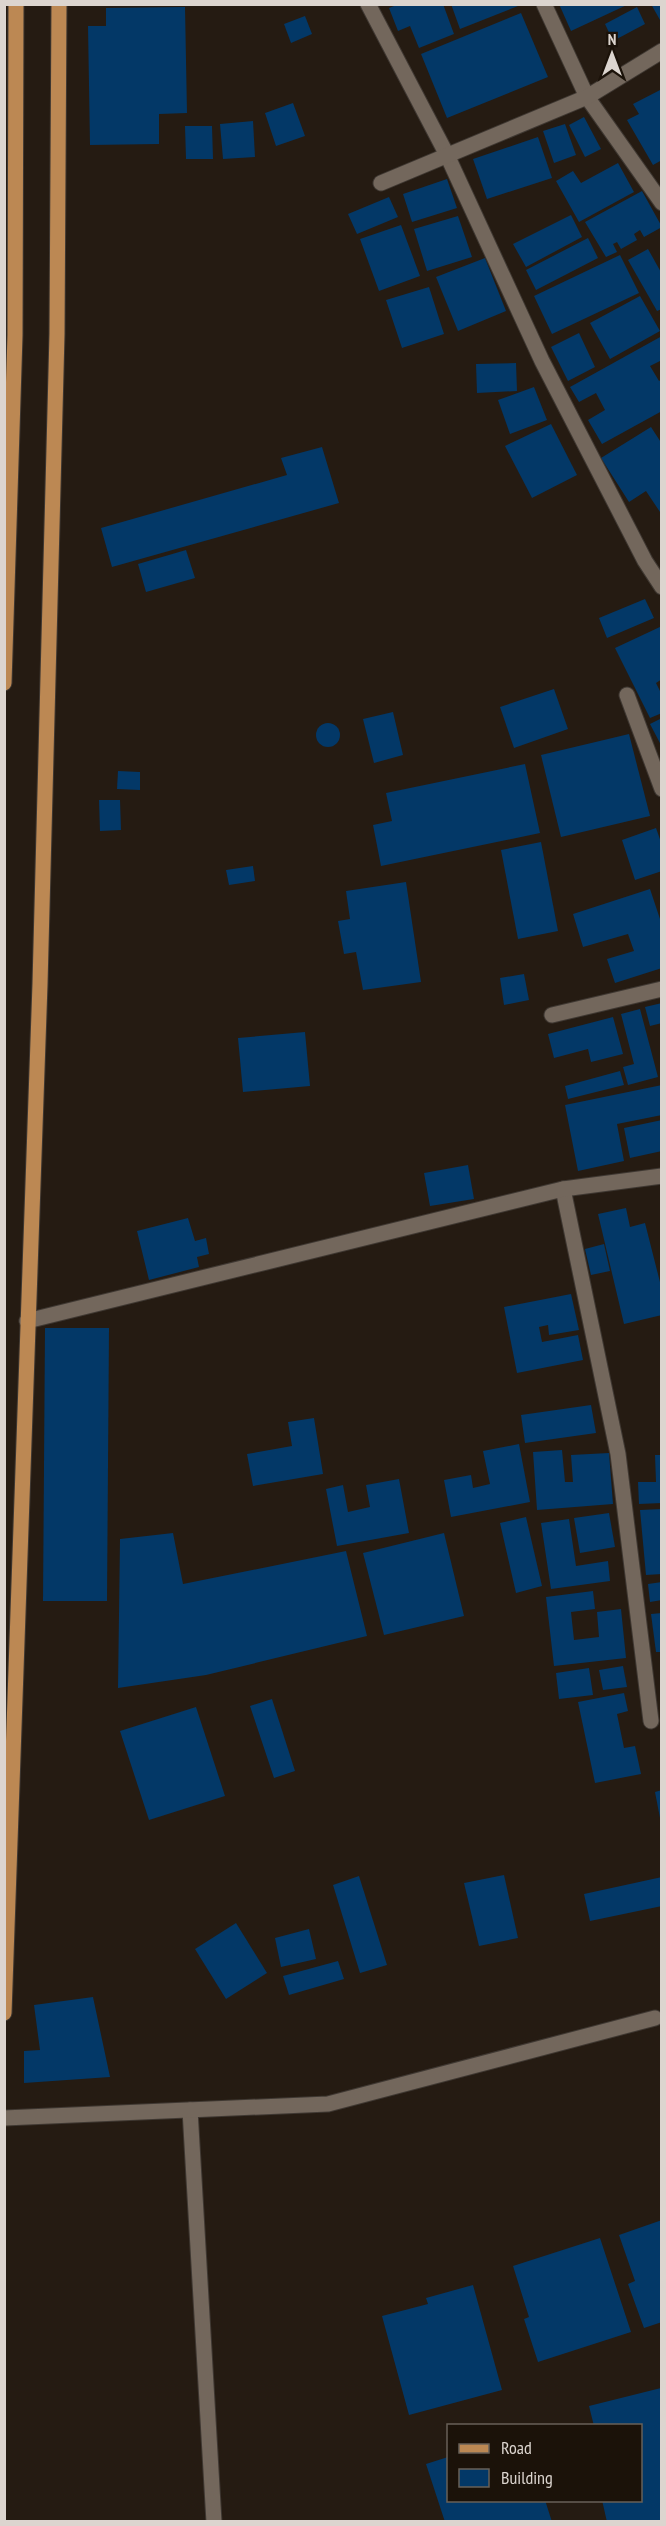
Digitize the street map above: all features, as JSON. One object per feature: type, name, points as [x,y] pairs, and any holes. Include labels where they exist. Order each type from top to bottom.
[{"type":"main road","points":[[4,683],[15,335],[15,4]]},
{"type":"main road","points":[[4,2013],[40,984],[57,334],[59,4]]},
{"type":"street","points":[[368,4],[447,155],[542,361],[640,550],[662,587]]},
{"type":"street","points":[[544,4],[587,97],[662,203]]},
{"type":"street","points":[[381,183],[587,97],[662,51]]},
{"type":"street","points":[[627,695],[662,789]]},
{"type":"street","points":[[552,1015],[662,989]]},
{"type":"street","points":[[27,1321],[563,1189],[662,1176]]},
{"type":"street","points":[[563,1189],[618,1454],[651,1721]]},
{"type":"street","points":[[4,2118],[328,2104],[655,2018]]},
{"type":"street","points":[[190,2110],[214,2522]]},
{"type":"building","points":[[399,4],[443,4],[454,34],[419,48],[410,26],[398,31],[389,8]]},
{"type":"building","points":[[451,4],[517,4],[518,6],[460,29]]},
{"type":"building","points":[[559,4],[629,4],[571,31]]},
{"type":"building","points":[[651,4],[662,4],[662,19],[660,20]]},
{"type":"building","points":[[185,7],[187,113],[159,114],[159,144],[90,145],[88,26],[106,26],[106,8]]},
{"type":"building","points":[[637,7],[645,24],[613,41],[605,24]]},
{"type":"building","points":[[521,13],[548,77],[447,118],[421,54]]},
{"type":"building","points":[[305,16],[312,34],[291,43],[284,24]]},
{"type":"building","points":[[662,89],[662,160],[653,165],[627,120],[639,114],[633,104]]},
{"type":"building","points":[[293,103],[305,136],[276,146],[265,113]]},
{"type":"building","points":[[584,117],[601,149],[585,157],[569,125]]},
{"type":"building","points":[[253,121],[255,157],[223,159],[220,124]]},
{"type":"building","points":[[565,124],[576,155],[554,163],[543,131]]},
{"type":"building","points":[[185,126],[212,126],[213,159],[186,159]]},
{"type":"building","points":[[538,137],[552,178],[487,199],[473,159]]},
{"type":"building","points":[[618,163],[634,192],[579,222],[556,181],[573,171],[581,183]]},
{"type":"building","points":[[447,179],[457,208],[412,222],[403,194]]},
{"type":"building","points":[[642,191],[662,227],[644,237],[640,230],[634,234],[637,240],[621,249],[617,242],[613,244],[617,252],[606,257],[585,222]]},
{"type":"building","points":[[389,197],[398,217],[357,234],[348,214]]},
{"type":"building","points":[[571,215],[582,237],[526,267],[513,244]]},
{"type":"building","points":[[458,216],[472,257],[427,271],[414,229]]},
{"type":"building","points":[[401,225],[420,276],[379,291],[360,239]]},
{"type":"building","points":[[588,238],[598,258],[536,290],[526,270]]},
{"type":"building","points":[[648,249],[662,274],[662,309],[657,311],[628,260]]},
{"type":"building","points":[[620,255],[639,293],[552,334],[534,296]]},
{"type":"building","points":[[485,258],[506,311],[458,331],[436,277]]},
{"type":"building","points":[[429,287],[444,334],[402,348],[386,300]]},
{"type":"building","points":[[640,296],[660,331],[610,359],[590,323]]},
{"type":"building","points":[[579,333],[595,367],[568,381],[551,347]]},
{"type":"building","points":[[662,336],[662,360],[650,366],[659,381],[662,379],[662,411],[602,444],[588,420],[605,410],[596,393],[579,402],[570,387]]},
{"type":"building","points":[[516,363],[517,391],[477,393],[476,364]]},
{"type":"building","points":[[534,387],[547,420],[510,434],[498,400]]},
{"type":"building","points":[[551,424],[577,475],[532,498],[505,446]]},
{"type":"building","points":[[651,427],[662,444],[662,515],[646,491],[629,502],[601,458]]},
{"type":"building","points":[[322,447],[339,503],[112,567],[101,528],[287,475],[281,458]]},
{"type":"building","points":[[186,550],[195,578],[146,592],[138,564]]},
{"type":"building","points":[[645,599],[654,618],[607,638],[599,618]]},
{"type":"building","points":[[662,626],[662,679],[656,683],[662,695],[662,713],[650,718],[615,648]]},
{"type":"building","points":[[554,689],[568,729],[514,748],[500,707]]},
{"type":"building","points":[[393,712],[403,755],[374,763],[363,719]]},
{"type":"building","points":[[662,718],[662,747],[650,724]]},
{"type":"building","points":[[328,723],[336,727],[340,735],[336,743],[328,747],[320,743],[316,735],[320,727]]},
{"type":"building","points":[[629,734],[650,816],[561,837],[541,755]]},
{"type":"building","points":[[525,764],[540,833],[381,866],[373,825],[392,821],[386,793]]},
{"type":"building","points":[[118,771],[140,772],[140,790],[117,789]]},
{"type":"building","points":[[99,800],[120,800],[121,830],[100,831]]},
{"type":"building","points":[[656,828],[662,845],[662,871],[635,880],[622,840]]},
{"type":"building","points":[[541,842],[558,931],[518,939],[501,850]]},
{"type":"building","points":[[253,866],[255,881],[229,885],[226,870]]},
{"type":"building","points":[[406,882],[421,982],[363,990],[356,952],[344,954],[338,921],[350,919],[346,891]]},
{"type":"building","points":[[650,889],[662,925],[662,968],[615,983],[607,959],[634,951],[628,934],[583,947],[573,914]]},
{"type":"building","points":[[524,974],[529,1000],[504,1005],[500,978]]},
{"type":"building","points":[[662,1003],[662,1023],[650,1026],[645,1007]]},
{"type":"building","points":[[640,1009],[658,1077],[628,1085],[623,1067],[634,1064],[621,1014]]},
{"type":"building","points":[[613,1017],[623,1054],[591,1062],[588,1049],[554,1058],[548,1034]]},
{"type":"building","points":[[305,1032],[310,1086],[243,1092],[238,1038]]},
{"type":"building","points":[[620,1071],[624,1085],[568,1099],[565,1086]]},
{"type":"building","points":[[662,1085],[662,1115],[617,1124],[624,1161],[578,1171],[565,1105]]},
{"type":"building","points":[[662,1120],[662,1151],[630,1158],[624,1128]]},
{"type":"building","points":[[468,1165],[474,1199],[430,1206],[424,1173]]},
{"type":"building","points":[[626,1208],[630,1227],[645,1223],[662,1290],[662,1315],[624,1324],[598,1214]]},
{"type":"building","points":[[188,1218],[195,1241],[206,1238],[209,1254],[197,1257],[199,1267],[149,1280],[137,1231]]},
{"type":"building","points":[[604,1244],[610,1271],[591,1275],[585,1249]]},
{"type":"building","points":[[571,1294],[579,1330],[549,1335],[548,1325],[539,1327],[542,1342],[578,1335],[583,1360],[517,1373],[504,1307]]},
{"type":"building","points":[[45,1328],[109,1328],[107,1601],[43,1601]]},
{"type":"building","points":[[591,1405],[596,1433],[525,1443],[521,1415]]},
{"type":"building","points":[[314,1418],[323,1474],[253,1486],[247,1454],[292,1446],[288,1422]]},
{"type":"building","points":[[519,1444],[530,1502],[451,1517],[444,1480],[471,1475],[473,1488],[490,1484],[483,1451]]},
{"type":"building","points":[[562,1450],[565,1482],[573,1482],[571,1455],[609,1453],[613,1504],[537,1510],[533,1452]]},
{"type":"building","points":[[655,1455],[662,1455],[662,1503],[639,1504],[638,1482],[656,1482]]},
{"type":"building","points":[[399,1479],[409,1533],[337,1546],[326,1489],[343,1485],[348,1512],[370,1507],[366,1485]]},
{"type":"building","points":[[662,1509],[662,1574],[646,1575],[640,1510]]},
{"type":"building","points":[[609,1513],[615,1547],[580,1553],[574,1518]]},
{"type":"building","points":[[526,1517],[542,1586],[516,1593],[500,1523]]},
{"type":"building","points":[[569,1519],[576,1566],[608,1561],[610,1581],[551,1589],[541,1523]]},
{"type":"building","points":[[173,1533],[183,1584],[346,1551],[367,1636],[206,1675],[118,1688],[120,1539]]},
{"type":"building","points":[[444,1533],[464,1616],[384,1635],[363,1553]]},
{"type":"building","points":[[662,1582],[662,1600],[650,1602],[648,1584]]},
{"type":"building","points":[[593,1591],[595,1609],[571,1612],[574,1640],[599,1637],[597,1612],[621,1609],[626,1658],[554,1666],[546,1597]]},
{"type":"building","points":[[662,1613],[662,1652],[656,1652],[651,1614]]},
{"type":"building","points":[[623,1666],[627,1687],[603,1690],[599,1670]]},
{"type":"building","points":[[589,1668],[593,1695],[559,1699],[556,1673]]},
{"type":"building","points":[[624,1693],[628,1711],[617,1714],[624,1748],[635,1746],[641,1774],[595,1783],[578,1702]]},
{"type":"building","points":[[272,1699],[295,1771],[274,1778],[250,1706]]},
{"type":"building","points":[[196,1707],[225,1796],[149,1820],[120,1731]]},
{"type":"building","points":[[662,1790],[662,1818],[660,1818],[655,1792]]},
{"type":"building","points":[[504,1875],[518,1938],[479,1946],[464,1883]]},
{"type":"building","points":[[359,1876],[387,1965],[360,1973],[333,1885]]},
{"type":"building","points":[[662,1877],[662,1906],[590,1921],[584,1894]]},
{"type":"building","points":[[236,1923],[267,1973],[226,1999],[195,1949]]},
{"type":"building","points":[[309,1929],[316,1959],[281,1967],[275,1938]]},
{"type":"building","points":[[338,1961],[344,1979],[289,1995],[283,1976]]},
{"type":"building","points":[[93,1997],[110,2077],[24,2083],[24,2051],[40,2050],[34,2005]]},
{"type":"building","points":[[662,2220],[662,2322],[644,2328],[628,2284],[635,2281],[619,2235]]},
{"type":"building","points":[[600,2238],[631,2332],[538,2362],[524,2319],[529,2317],[513,2266]]},
{"type":"building","points":[[473,2285],[502,2390],[409,2415],[382,2316],[428,2304],[426,2298]]},
{"type":"building","points":[[661,2388],[662,2522],[607,2522],[602,2502],[642,2502],[642,2424],[594,2424],[589,2406]]},
{"type":"building","points":[[447,2457],[447,2502],[546,2502],[552,2522],[445,2522],[426,2464]]}]
